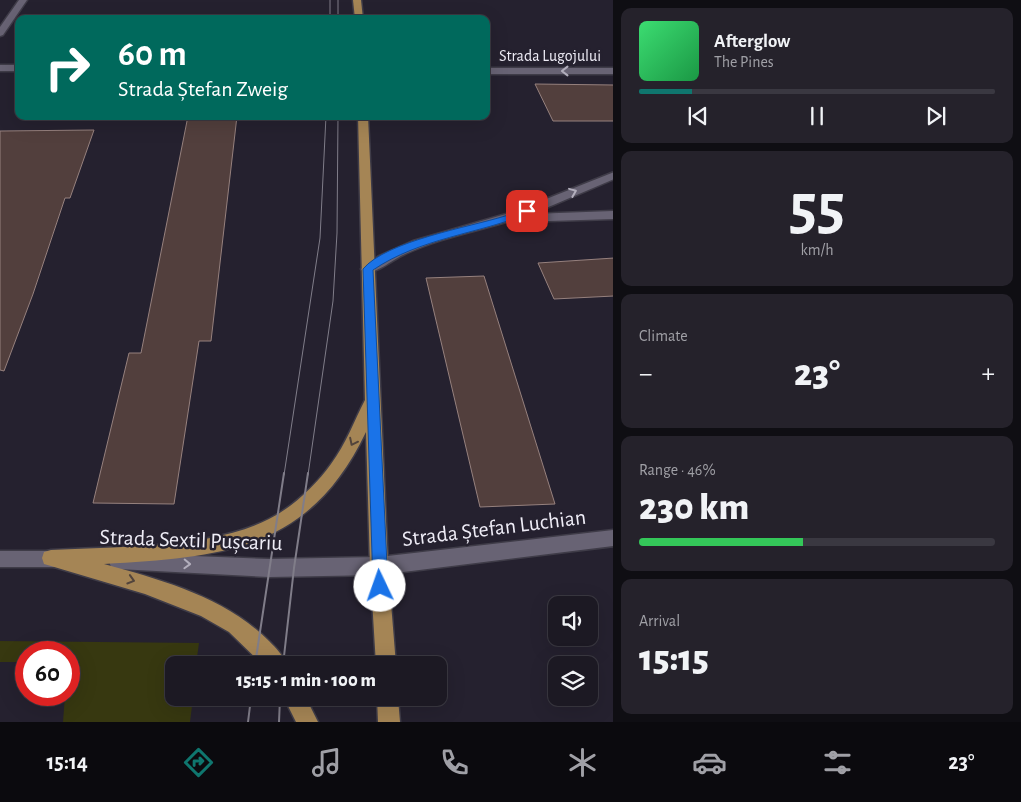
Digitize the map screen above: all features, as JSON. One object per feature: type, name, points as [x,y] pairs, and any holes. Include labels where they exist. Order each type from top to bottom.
[{"type":"main road","points":[[357,0],[358,15]]},
{"type":"main road","points":[[363,120],[379,566],[385,656]]},
{"type":"main road","points":[[51,558],[202,546],[244,537],[276,524],[303,504],[331,477],[348,451],[374,398]]},
{"type":"main road","points":[[51,558],[129,579],[170,593],[199,606],[228,620],[257,642],[269,656]]},
{"type":"main road","points":[[299,706],[307,722]]},
{"type":"main road","points":[[388,706],[389,722]]},
{"type":"street","points":[[0,33],[22,0]]},
{"type":"street","points":[[0,68],[15,68]]},
{"type":"street","name":"Strada Lugojului","points":[[490,71],[613,71]]},
{"type":"street","points":[[368,269],[392,255],[428,240],[509,218],[613,175]]},
{"type":"street","points":[[509,218],[613,215]]},
{"type":"street","name":"Strada Ștefan Luchian","points":[[379,566],[613,538]]},
{"type":"street","name":"Strada Sextil Pușcariu","points":[[0,559],[51,558],[269,568],[379,566]]},
{"type":"shaded area","points":[[0,641],[15,641],[15,662],[0,662]]},
{"type":"shaded area","points":[[80,642],[199,643],[197,656],[165,656],[165,706],[192,706],[190,722],[63,722],[64,706],[80,706]]},
{"type":"building","points":[[535,84],[613,85],[613,121],[553,121]]},
{"type":"building","points":[[187,120],[237,120],[211,341],[199,341],[174,504],[93,503],[129,353],[141,353]]},
{"type":"building","points":[[94,130],[70,198],[65,198],[33,294],[4,371],[0,370],[0,131]]},
{"type":"building","points":[[613,258],[613,296],[554,299],[538,263]]},
{"type":"building","points":[[484,276],[555,504],[480,507],[426,278]]},
{"type":"tram line","points":[[330,0],[330,15]]},
{"type":"tram line","points":[[338,0],[338,15]]},
{"type":"tram line","points":[[284,475],[320,238],[326,120]]},
{"type":"tram line","points":[[308,475],[333,301],[337,233],[338,120]]},
{"type":"tram line","points":[[256,656],[284,473]]},
{"type":"tram line","points":[[284,656],[294,568],[308,473]]},
{"type":"tram line","points":[[248,722],[250,706]]},
{"type":"tram line","points":[[279,722],[280,706]]},
{"type":"route","points":[[380,586],[368,269],[400,250],[527,211]]}]
